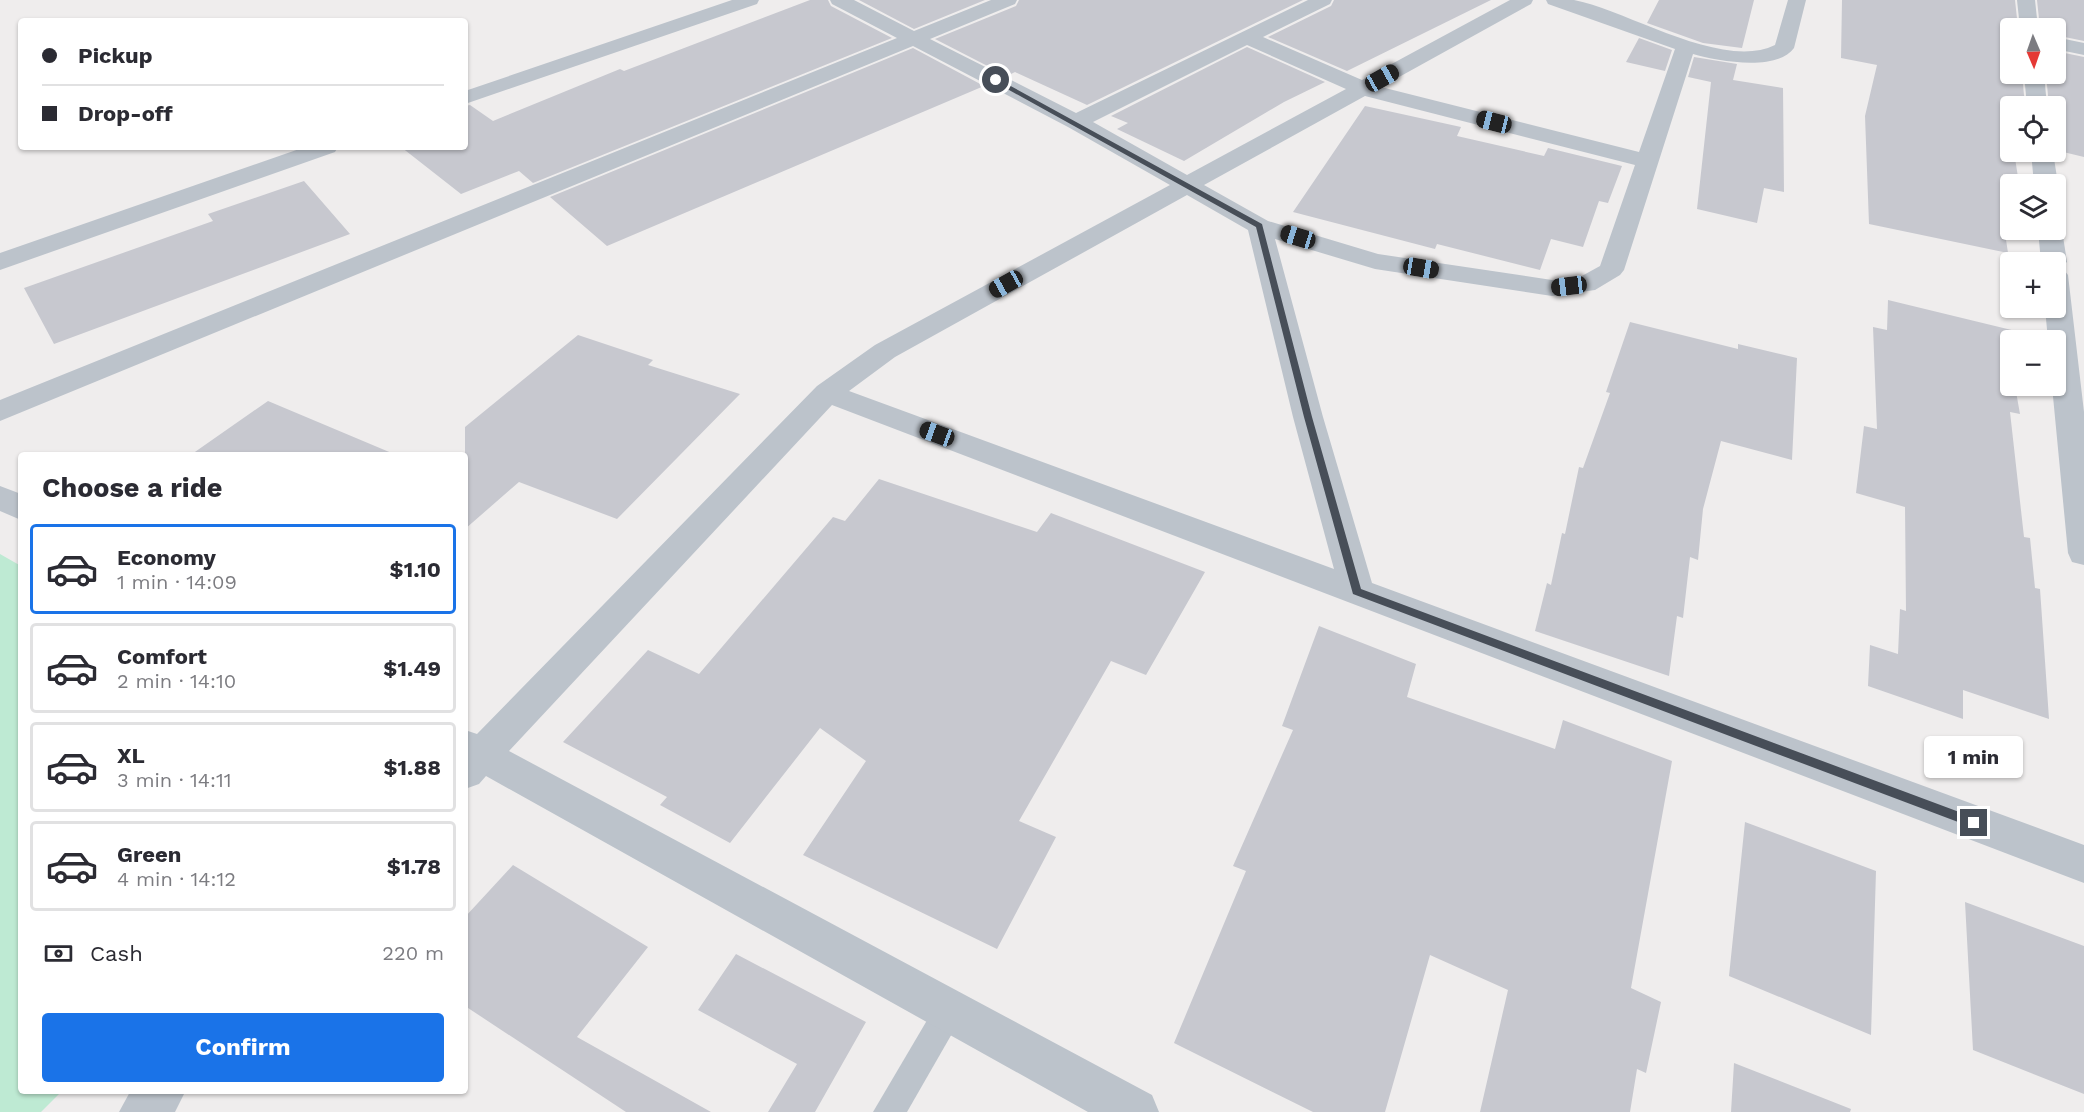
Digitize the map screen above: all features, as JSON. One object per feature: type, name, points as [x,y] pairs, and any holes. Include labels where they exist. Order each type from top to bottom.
[{"type":"street","points":[[468,78],[694,0]]},
{"type":"street","points":[[468,97],[750,0]]},
{"type":"street","points":[[839,0],[915,37],[1076,122],[1259,226],[1375,261],[1552,288],[1586,284],[1611,270],[1686,46]]},
{"type":"street","points":[[0,411],[1008,0]]},
{"type":"street","points":[[1076,122],[1323,0]]},
{"type":"street","points":[[1555,0],[1686,46],[1722,56],[1770,55],[1784,48],[1797,0]]},
{"type":"street","points":[[2026,0],[2028,18]]},
{"type":"street","points":[[1135,1112],[950,1011],[470,757],[827,393],[885,351],[1364,89],[1510,2]]},
{"type":"street","points":[[1247,38],[1364,89],[1647,161]]},
{"type":"street","points":[[2066,45],[2084,49]]},
{"type":"street","points":[[0,240],[260,150]]},
{"type":"street","points":[[0,262],[318,150]]},
{"type":"street","points":[[1259,226],[1308,417],[1357,591]]},
{"type":"street","points":[[2059,318],[2084,553]]},
{"type":"street","points":[[827,393],[2084,864]]},
{"type":"street","points":[[0,497],[18,506]]},
{"type":"street","points":[[143,1112],[160,1094]]},
{"type":"lane","points":[[889,1112],[950,1011]]},
{"type":"green space","points":[[0,554],[18,564],[18,1094],[59,1094],[41,1112],[0,1112]]},
{"type":"building","points":[[810,0],[828,0],[831,6],[892,38],[533,183],[519,171],[461,194],[405,150],[468,150],[468,105],[493,121],[620,69],[624,71]]},
{"type":"building","points":[[859,0],[985,0],[914,29]]},
{"type":"building","points":[[1019,0],[1303,0],[1087,105],[1015,72],[1007,76],[935,39],[1016,6]]},
{"type":"building","points":[[1334,0],[1491,0],[1347,71],[1268,37],[1331,6]]},
{"type":"building","points":[[1659,0],[1754,0],[1742,48],[1703,43],[1647,23]]},
{"type":"building","points":[[1842,0],[2015,0],[2017,18],[2000,18],[2000,84],[2023,84],[2024,96],[2000,96],[2000,162],[2016,162],[2018,174],[2000,174],[2000,240],[2006,240],[2008,252],[1869,224],[1865,116],[1877,65],[1841,58]]},
{"type":"building","points":[[2037,0],[2084,0],[2084,41],[2066,37],[2066,18],[2039,18]]},
{"type":"building","points":[[1639,38],[1672,50],[1665,71],[1626,62]]},
{"type":"building","points":[[1247,47],[1325,82],[1284,102],[1184,161],[1117,129],[1128,123],[1111,116]]},
{"type":"building","points":[[913,48],[984,86],[607,246],[550,197]]},
{"type":"building","points":[[2066,53],[2084,57],[2084,157],[2066,153],[2066,96],[2048,96],[2047,84],[2066,84]]},
{"type":"building","points":[[1694,57],[1737,64],[1733,80],[1783,88],[1784,192],[1764,188],[1757,223],[1697,209],[1711,82],[1688,77]]},
{"type":"building","points":[[1365,106],[1461,127],[1457,136],[1544,156],[1548,148],[1622,166],[1608,203],[1599,201],[1583,247],[1551,239],[1540,270],[1437,244],[1435,249],[1293,212]]},
{"type":"building","points":[[304,181],[350,234],[54,344],[24,288],[213,221],[208,214]]},
{"type":"building","points":[[1888,300],[2012,330],[2000,330],[2000,396],[2017,396],[2020,414],[2010,412],[2024,537],[2030,538],[2035,588],[2040,589],[2049,719],[1963,690],[1963,719],[1868,686],[1870,645],[1898,654],[1900,609],[1906,611],[1905,507],[1856,493],[1864,426],[1877,429],[1873,327],[1887,330]]},
{"type":"building","points":[[1630,322],[1738,349],[1738,344],[1797,358],[1792,460],[1721,441],[1703,509],[1698,560],[1690,557],[1683,618],[1677,616],[1669,676],[1535,631],[1547,583],[1551,585],[1562,533],[1565,534],[1579,467],[1583,468],[1610,393],[1606,392]]},
{"type":"building","points":[[578,335],[653,360],[648,365],[740,394],[617,519],[519,482],[468,526],[468,452],[465,452],[465,427]]},
{"type":"building","points":[[268,401],[389,452],[195,452]]},
{"type":"building","points":[[879,479],[1037,532],[1051,513],[1205,572],[1146,675],[1111,661],[1019,821],[1056,837],[997,949],[803,855],[866,761],[820,728],[730,843],[660,805],[667,797],[563,742],[648,650],[699,674],[833,517],[845,521]]},
{"type":"building","points":[[1319,626],[1416,664],[1407,697],[1555,749],[1563,720],[1672,761],[1631,988],[1661,1002],[1646,1073],[1637,1069],[1630,1112],[1480,1112],[1508,990],[1430,955],[1385,1112],[1313,1112],[1174,1043],[1246,871],[1233,866],[1293,730],[1282,726]]},
{"type":"building","points":[[1745,822],[1876,871],[1871,1035],[1729,976]]},
{"type":"building","points":[[513,865],[648,947],[577,1037],[711,1112],[626,1112],[468,1008],[468,914]]},
{"type":"building","points":[[1965,902],[2084,946],[2084,1094],[1973,1050]]},
{"type":"building","points":[[736,954],[866,1022],[815,1112],[768,1112],[797,1064],[698,1010]]},
{"type":"building","points":[[1734,1063],[1851,1109],[1850,1112],[1731,1112]]},
{"type":"route","points":[[996,80],[1076,122],[1259,226],[1308,417],[1357,591],[1974,823]]}]
